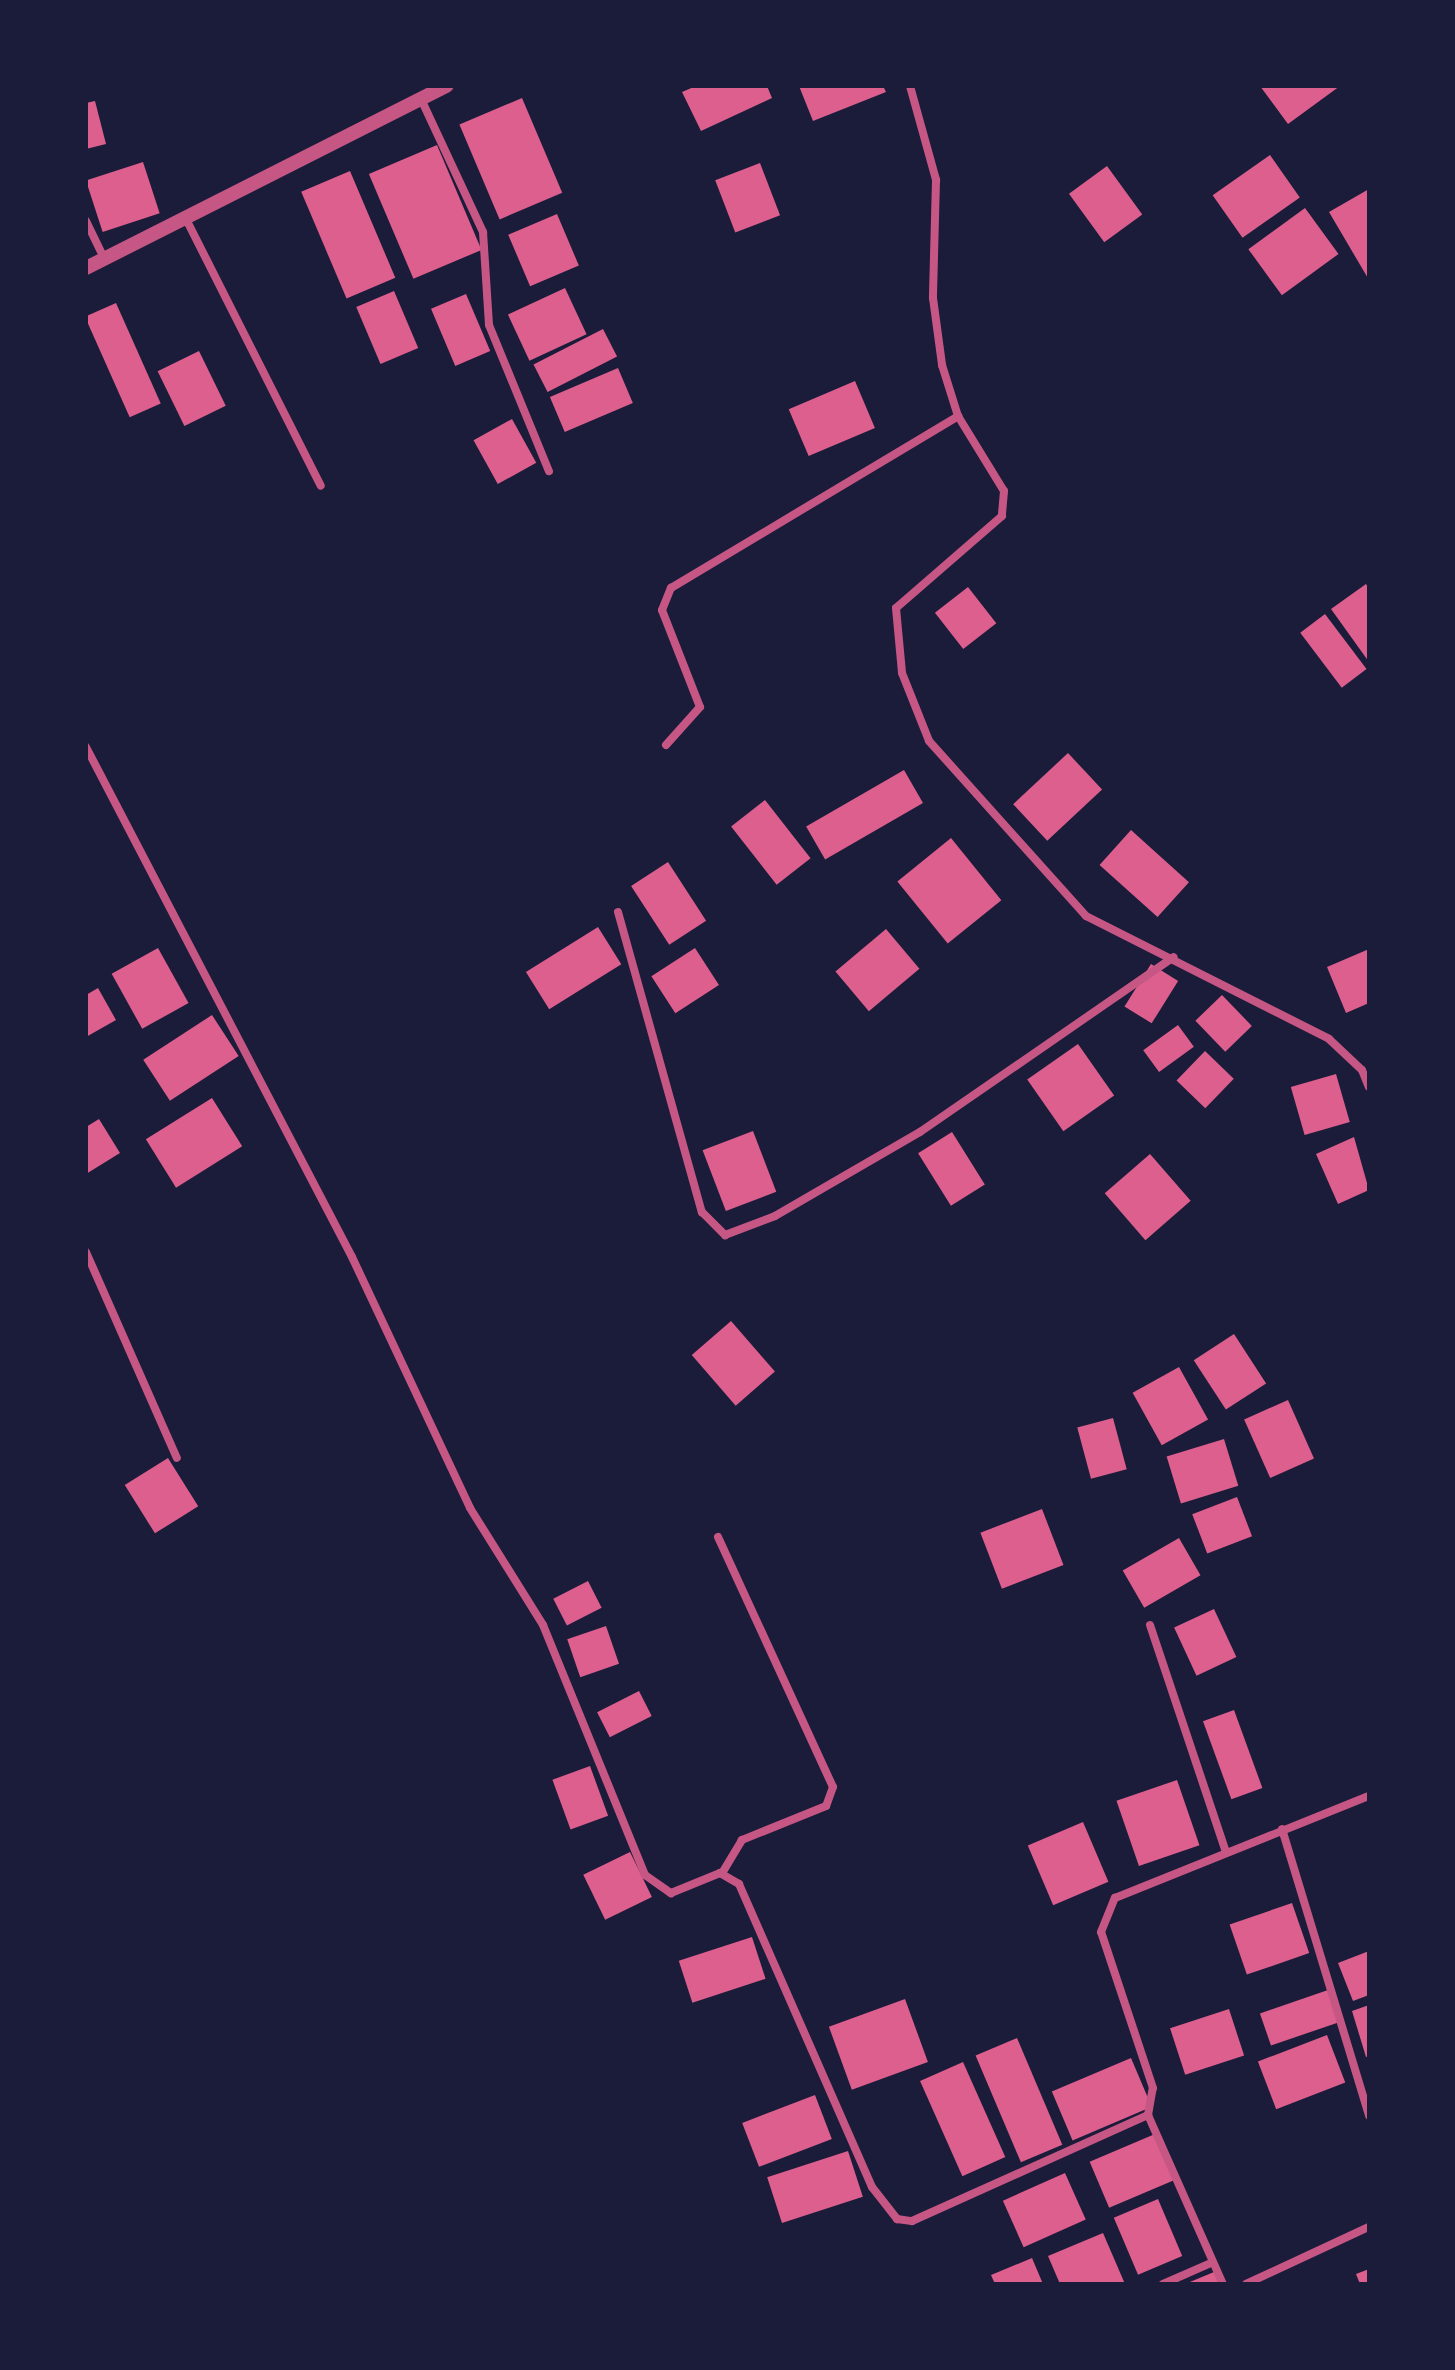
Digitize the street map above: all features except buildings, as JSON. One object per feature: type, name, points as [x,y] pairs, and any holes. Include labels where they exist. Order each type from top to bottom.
[{"type":"street","points":[[86,268],[447,86]]},
{"type":"street","points":[[910,86],[936,180],[933,298],[958,416],[1004,491],[1002,516],[896,608],[902,673],[929,741],[1086,916],[1174,957],[1329,1039],[1362,1070],[1369,1087]]},
{"type":"street","points":[[421,99],[483,232],[489,325],[549,471]]},
{"type":"street","points":[[185,217],[321,486]]},
{"type":"street","points":[[86,221],[104,258]]},
{"type":"street","points":[[666,745],[700,707],[662,610],[671,588],[958,416]]},
{"type":"street","points":[[86,747],[352,1257],[470,1508],[543,1625],[645,1875],[671,1893],[722,1873],[742,1840],[826,1806],[833,1787],[718,1537]]},
{"type":"street","points":[[618,912],[702,1212],[725,1235],[775,1216],[920,1132],[1174,957]]},
{"type":"street","points":[[86,1252],[177,1458]]},
{"type":"street","points":[[1150,1625],[1226,1852]]},
{"type":"street","points":[[1223,2284],[1211,2263],[1148,2115],[1153,2088],[1101,1932],[1102,1917],[1130,1888],[1369,1796]]},
{"type":"street","points":[[1282,1829],[1369,2116]]},
{"type":"street","points":[[722,1873],[739,1884],[872,2187],[897,2219],[912,2221],[1148,2115]]},
{"type":"street","points":[[1246,2284],[1369,2227]]},
{"type":"street","points":[[1163,2284],[1211,2263]]}]
